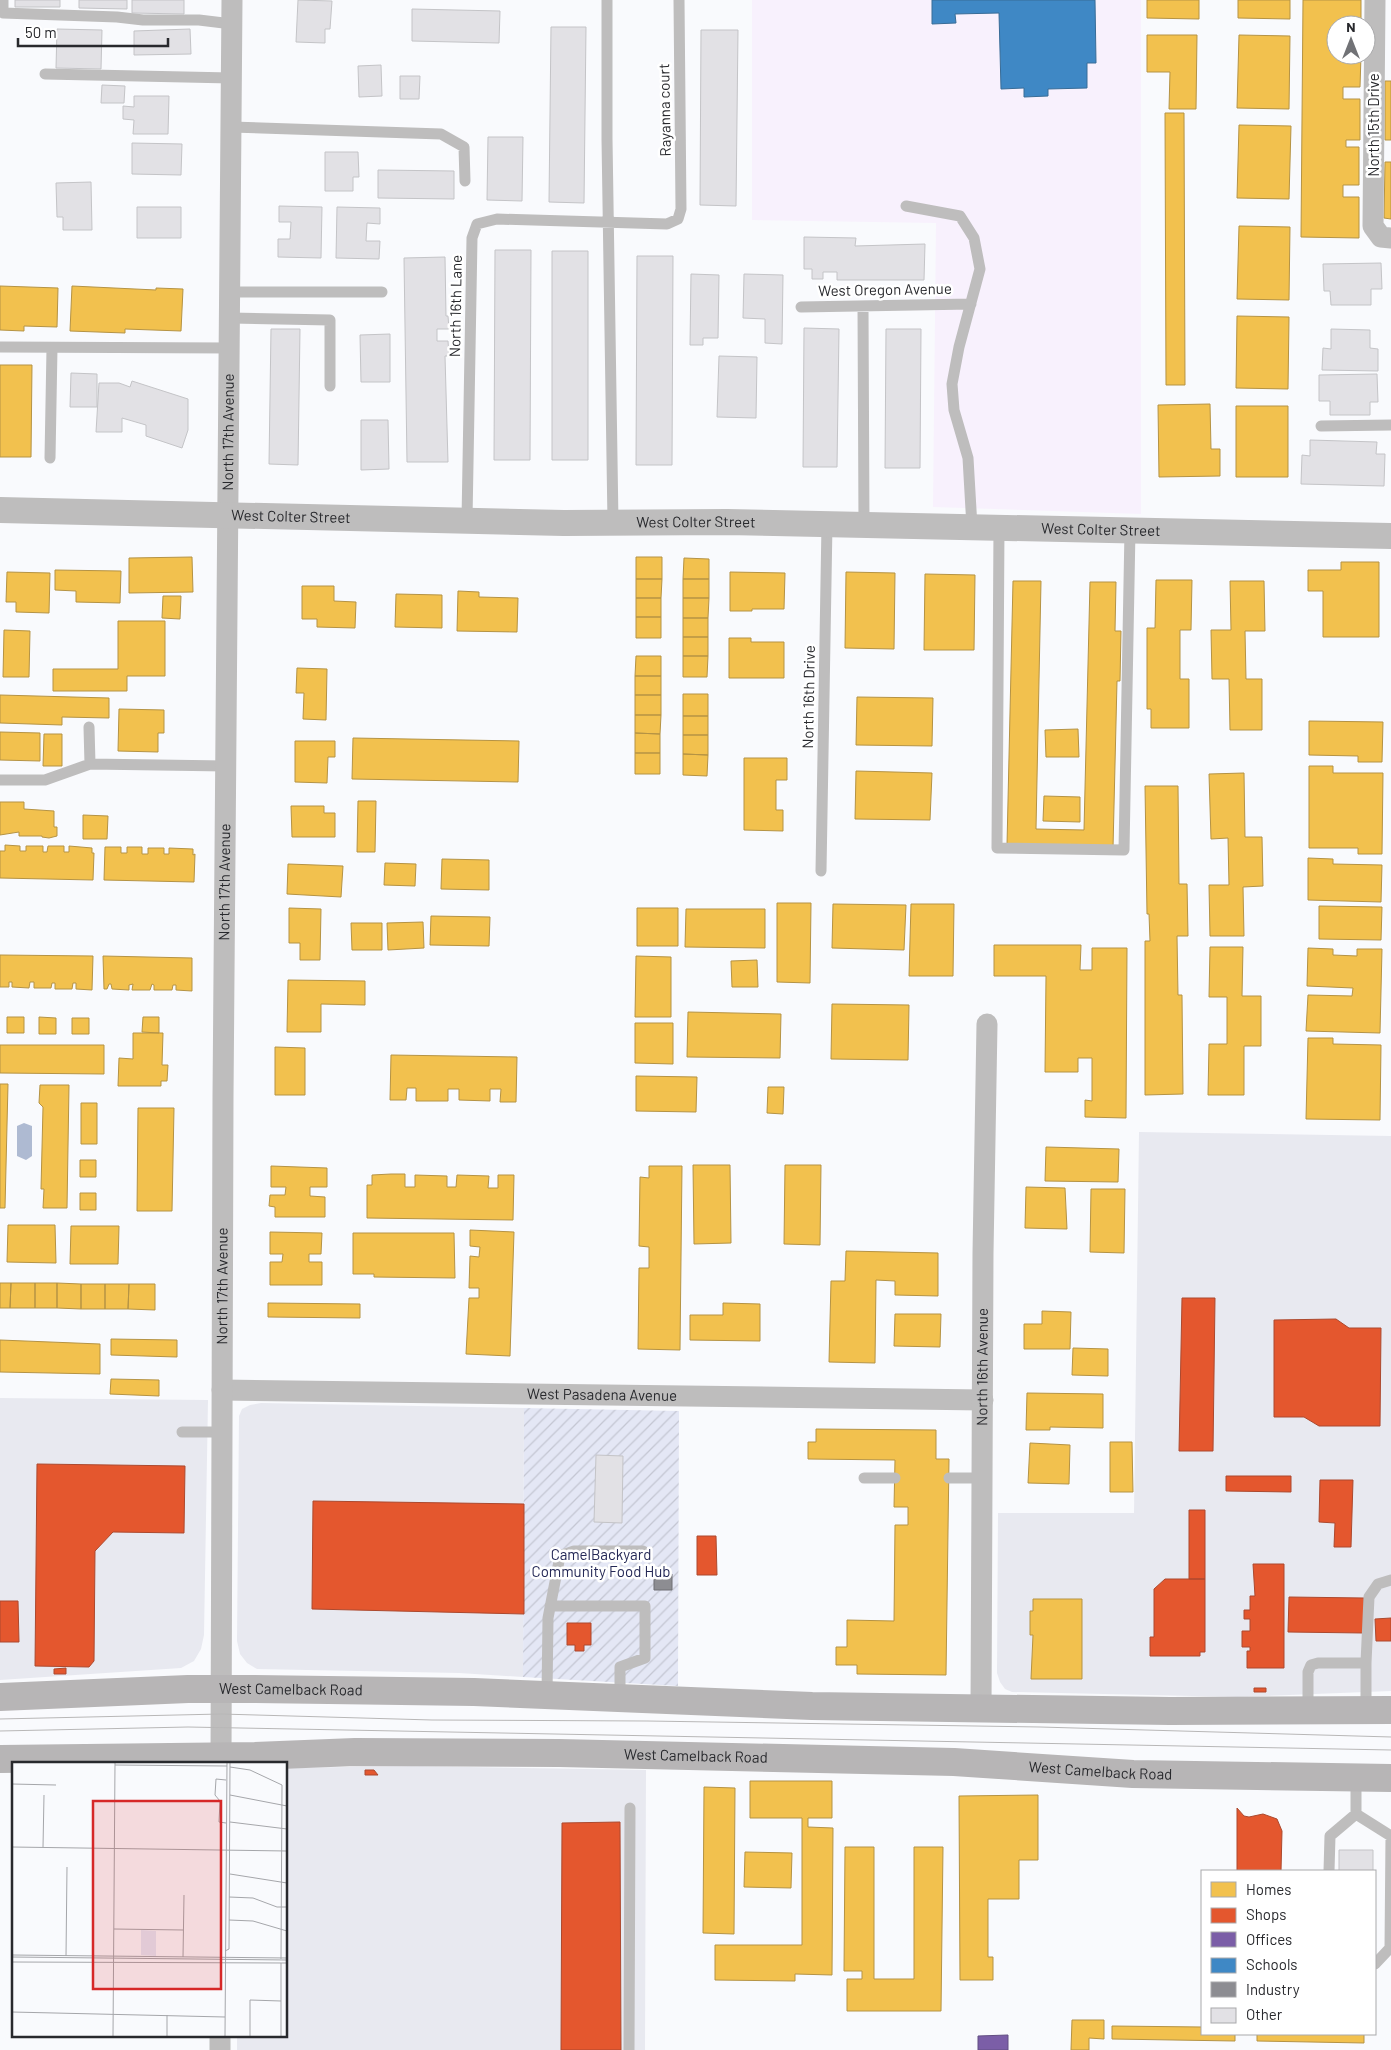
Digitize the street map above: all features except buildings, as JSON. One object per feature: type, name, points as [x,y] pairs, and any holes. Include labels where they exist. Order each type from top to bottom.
[{"type":"main road","name":"West Camelback Road","points":[[0,1696],[221,1688],[461,1691],[812,1706],[1170,1712],[1379,1710]]},
{"type":"main road","name":"West Camelback Road","points":[[0,1759],[221,1760],[355,1752],[559,1753],[954,1762],[1133,1774],[1391,1778]]},
{"type":"street","name":"North 17th Avenue","points":[[221,1760],[221,1432],[232,0]]},
{"type":"street","name":"North 15th Drive","points":[[1375,0],[1373,226],[1382,237],[1391,238]]},
{"type":"street","name":"West Colter Street","points":[[0,510],[468,520],[999,527],[1391,536]]},
{"type":"street","name":"North 16th Avenue","points":[[981,1709],[982,1400],[987,1024]]},
{"type":"street","name":"West Pasadena Avenue","points":[[222,1390],[982,1400]]},
{"type":"lane","points":[[3,0],[3,13],[74,14],[143,20],[199,20],[232,24]]},
{"type":"lane","points":[[607,0],[613,522]]},
{"type":"lane","name":"Rayanna court","points":[[678,220],[681,209],[679,0]]},
{"type":"lane","points":[[45,74],[231,78]]},
{"type":"lane","points":[[231,127],[441,134],[464,147],[465,181]]},
{"type":"lane","points":[[906,206],[960,216],[974,238],[980,269],[959,346],[952,384],[954,410],[968,458],[972,527]]},
{"type":"lane","name":"North 16th Lane","points":[[468,520],[472,238],[478,224],[498,220],[667,224],[678,220]]},
{"type":"lane","points":[[230,292],[382,292]]},
{"type":"lane","name":"West Oregon Avenue","points":[[801,307],[971,304]]},
{"type":"lane","points":[[863,306],[864,525]]},
{"type":"lane","points":[[230,318],[330,320],[330,386]]},
{"type":"lane","points":[[0,347],[230,348]]},
{"type":"lane","points":[[50,458],[52,348]]},
{"type":"lane","points":[[1321,426],[1391,425]]},
{"type":"lane","name":"North 16th Drive","points":[[821,871],[827,524]]},
{"type":"lane","points":[[999,527],[997,848],[1124,850],[1130,530]]},
{"type":"lane","points":[[89,726],[90,764]]},
{"type":"lane","points":[[0,780],[46,780],[90,764],[226,766]]},
{"type":"lane","points":[[182,1432],[221,1432]]},
{"type":"lane","points":[[864,1478],[895,1478]]},
{"type":"lane","points":[[949,1478],[982,1478]]},
{"type":"lane","points":[[547,1694],[548,1618],[560,1556],[574,1552],[643,1550]]},
{"type":"lane","points":[[1379,1710],[1366,1663],[1369,1597],[1378,1584],[1391,1580]]},
{"type":"lane","points":[[550,1606],[645,1606],[645,1658],[620,1667],[620,1698]]},
{"type":"lane","points":[[1308,1710],[1308,1672],[1311,1665],[1318,1663],[1366,1663]]},
{"type":"lane","points":[[1329,1870],[1330,1836],[1356,1814],[1356,1777]]},
{"type":"lane","points":[[629,2050],[630,1808]]},
{"type":"lane","points":[[1356,1814],[1391,1836],[1391,1948],[1376,1963]]},
{"type":"shaded area","points":[[752,0],[1141,0],[1141,514],[933,507],[936,223],[752,220]]},
{"type":"shaded area","points":[[1139,1132],[1391,1136],[1391,1691],[1237,1697],[1012,1692],[1005,1689],[1000,1682],[997,1673],[998,1513],[1134,1513]]},
{"type":"shaded area","points":[[0,1398],[208,1400],[204,1635],[201,1649],[194,1661],[181,1668],[0,1680]]},
{"type":"shaded area","points":[[261,1403],[524,1408],[523,1677],[459,1673],[257,1669],[247,1663],[240,1654],[237,1641],[239,1416],[242,1409]]},
{"type":"shaded area","points":[[410,1766],[646,1770],[645,2050],[237,2050],[237,2038],[288,2038],[288,1768]]},
{"type":"green space","name":"CamelBackyard Community Food Hub","points":[[524,1408],[679,1411],[678,1686],[523,1677]]},
{"type":"water","points":[[24,1123],[32,1126],[32,1156],[26,1160],[17,1156],[17,1126]]},
{"type":"tram line","points":[[0,1719],[221,1714],[432,1720],[1040,1727],[1391,1737]]},
{"type":"tram line","points":[[0,1731],[188,1727],[1391,1750]]}]
